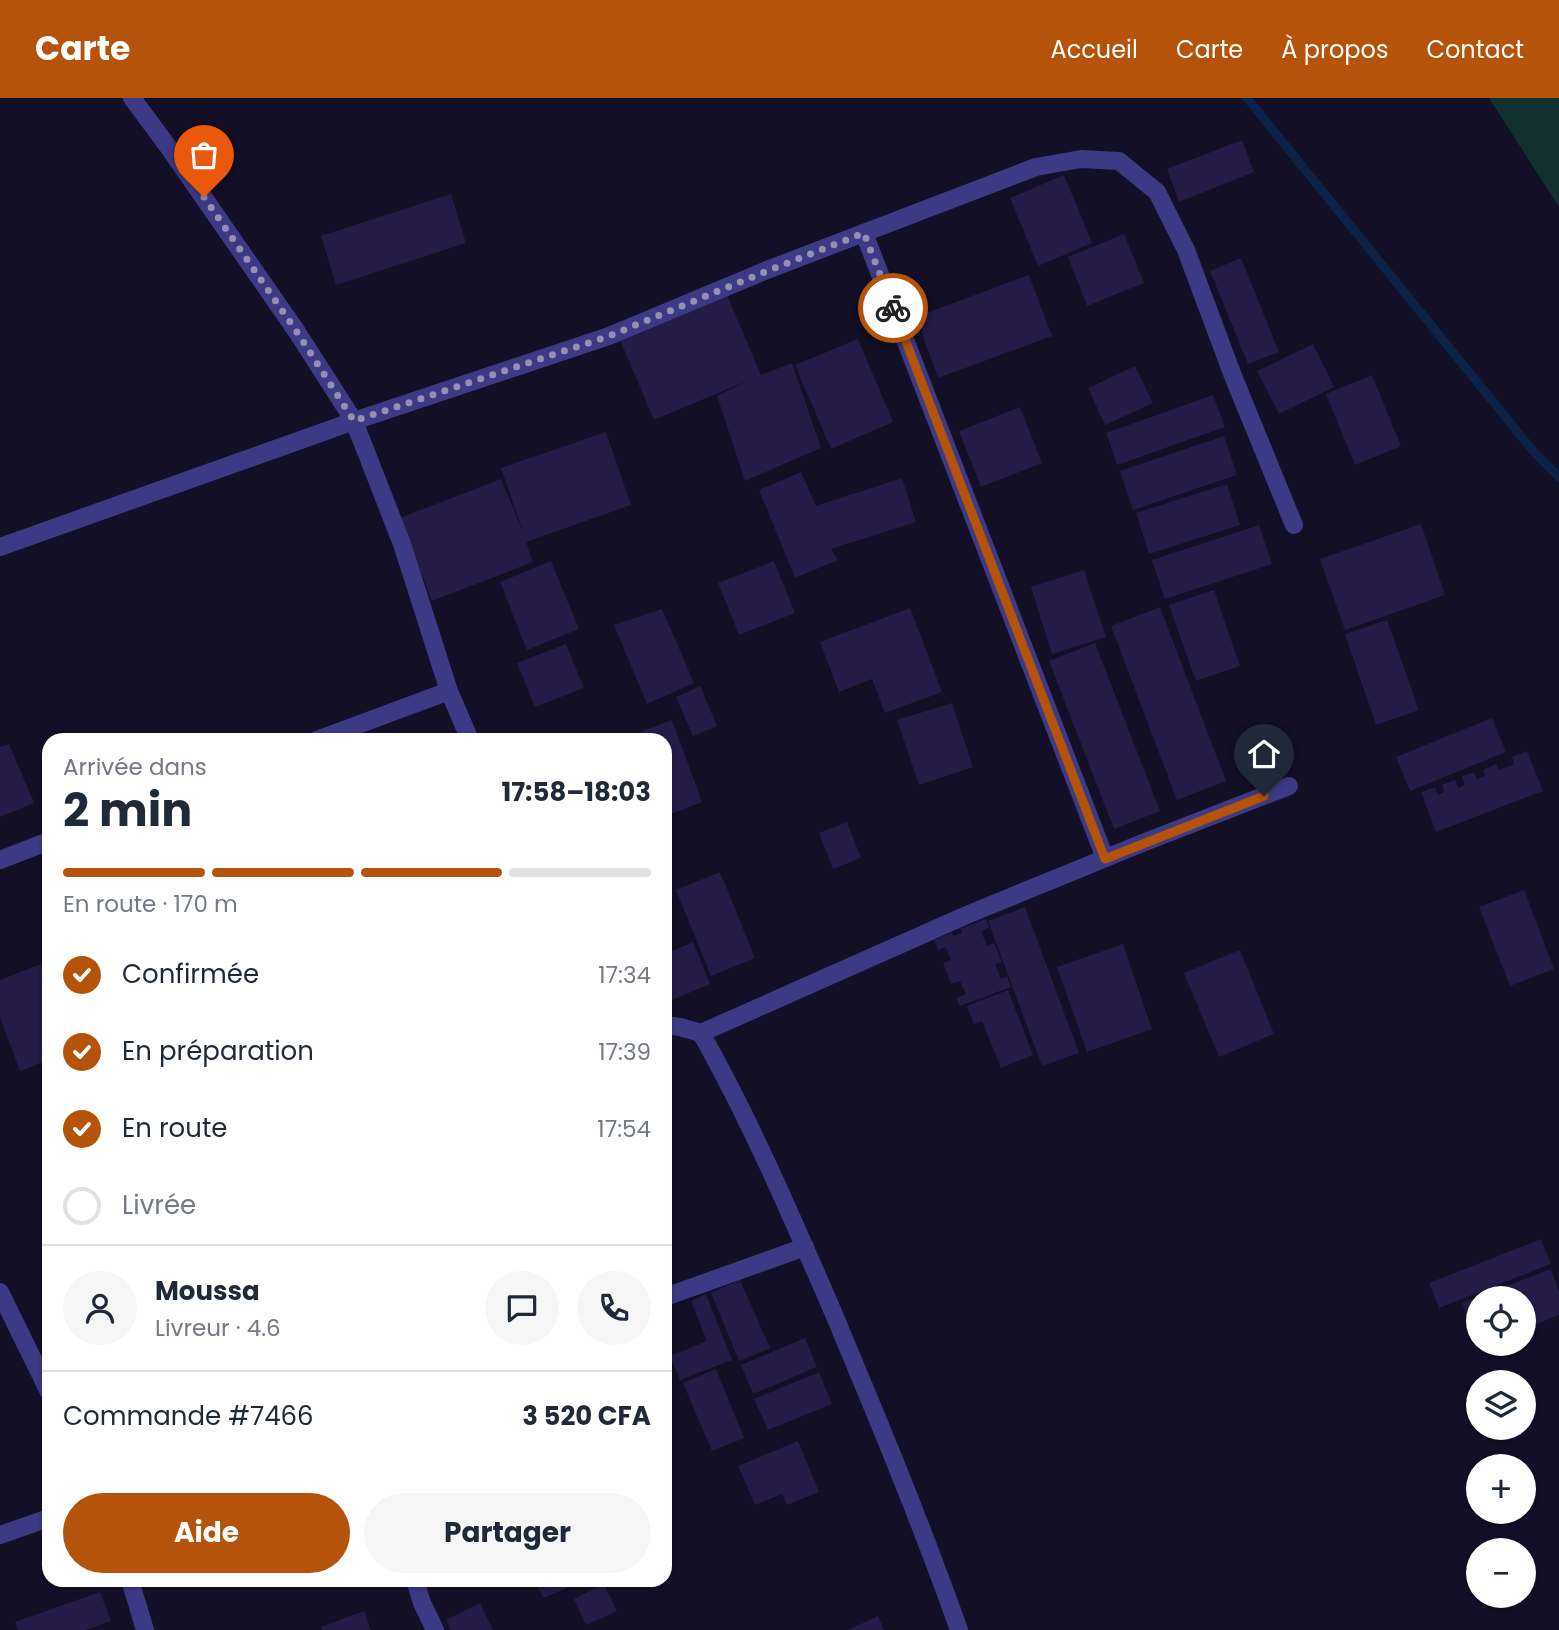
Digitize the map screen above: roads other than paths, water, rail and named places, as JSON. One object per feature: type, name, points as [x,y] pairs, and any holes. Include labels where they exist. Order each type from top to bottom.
[{"type":"street","points":[[132,98],[297,332],[354,421],[402,544],[449,691],[467,733]]},
{"type":"street","points":[[0,547],[354,421],[609,336],[767,271],[1036,167],[1081,159],[1119,161],[1157,192],[1186,250],[1233,376],[1294,525]]},
{"type":"street","points":[[864,233],[1105,859]]},
{"type":"street","points":[[336,733],[449,691]]},
{"type":"street","points":[[672,1026],[701,1033],[969,914],[1289,786]]},
{"type":"street","points":[[0,860],[42,844]]},
{"type":"street","points":[[701,1033],[776,1181],[805,1247],[925,1537],[959,1630]]},
{"type":"street","points":[[672,1294],[805,1247]]},
{"type":"street","points":[[0,1292],[42,1378]]},
{"type":"street","points":[[0,1535],[42,1520]]},
{"type":"street","points":[[132,1587],[145,1630]]},
{"type":"street","points":[[417,1587],[435,1630]]},
{"type":"waterway","points":[[1247,98],[1533,451],[1559,477]]}]
